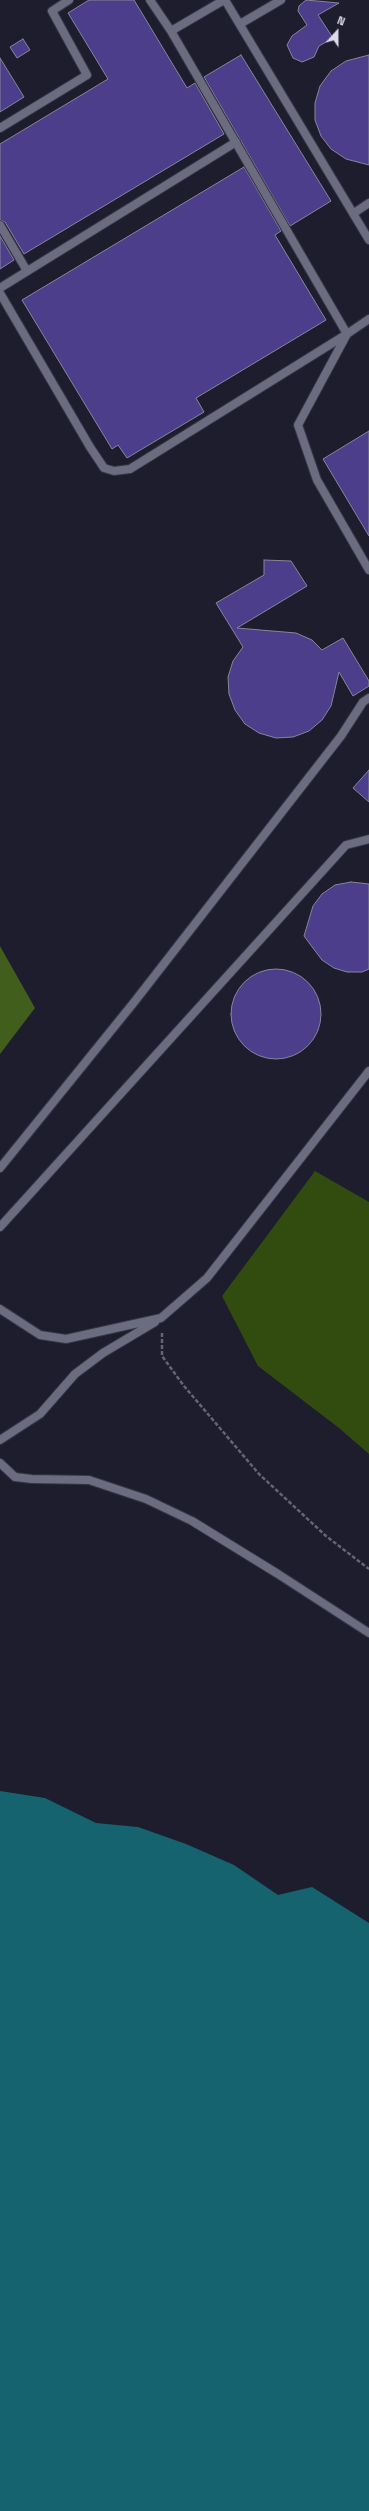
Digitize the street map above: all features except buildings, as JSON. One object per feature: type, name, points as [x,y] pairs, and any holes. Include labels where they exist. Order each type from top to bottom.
[{"type":"lane","points":[[0,128],[87,75],[52,11],[69,0]]},
{"type":"lane","points":[[150,0],[171,31],[347,334]]},
{"type":"lane","points":[[171,31],[224,0],[354,212],[369,240]]},
{"type":"lane","points":[[240,24],[281,0]]},
{"type":"lane","points":[[0,288],[236,142]]},
{"type":"lane","points":[[354,212],[369,203]]},
{"type":"lane","points":[[0,226],[27,271]]},
{"type":"lane","points":[[0,293],[90,447],[104,468],[114,471],[130,469],[369,319]]},
{"type":"lane","points":[[347,334],[298,425],[317,480],[369,570]]},
{"type":"lane","points":[[0,1168],[140,994],[341,736],[363,702],[369,698]]},
{"type":"lane","points":[[0,1227],[346,844],[369,839]]},
{"type":"lane","points":[[0,1440],[40,1414],[75,1374],[103,1353],[161,1318],[207,1278],[369,1071]]},
{"type":"lane","points":[[0,1309],[40,1335],[66,1339],[161,1318]]},
{"type":"lane","points":[[0,1463],[15,1476],[32,1479],[89,1480],[146,1499],[192,1521],[272,1570],[368,1634]]},
{"type":"path","points":[[161,1318],[162,1356],[184,1386],[259,1474],[326,1536],[369,1569]]},
{"type":"green space","points":[[0,946],[35,1008],[0,1054]]},
{"type":"green space","points":[[315,1171],[369,1202],[369,1454],[339,1428],[258,1366],[222,1296]]},
{"type":"shaded area","points":[[0,1791],[45,1798],[96,1823],[138,1827],[186,1844],[234,1865],[278,1895],[312,1887],[369,1923],[369,2511],[0,2511]]}]
